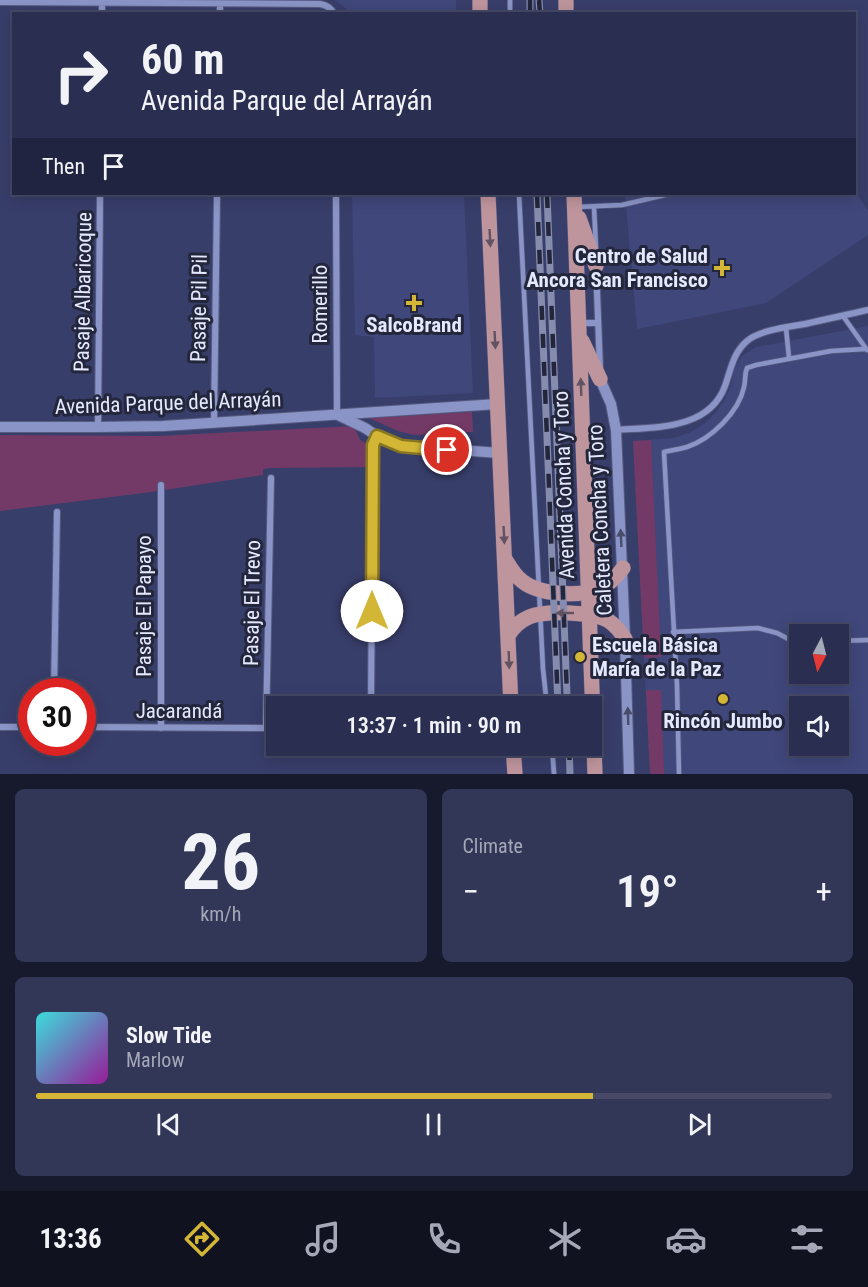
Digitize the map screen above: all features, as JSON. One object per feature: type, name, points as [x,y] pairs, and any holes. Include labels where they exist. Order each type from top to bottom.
[{"type":"main road","points":[[488,195],[511,696]]},
{"type":"main road","points":[[574,200],[596,266]]},
{"type":"main road","name":"Avenida Concha y Toro","points":[[574,200],[595,774]]},
{"type":"main road","points":[[578,328],[600,379]]},
{"type":"main road","points":[[505,559],[522,582],[539,590],[560,593],[589,592],[608,584],[617,577],[622,568]]},
{"type":"main road","points":[[508,636],[514,627],[528,617],[540,614],[574,613],[608,620],[625,639]]},
{"type":"main road","points":[[514,756],[515,774]]},
{"type":"street","points":[[0,2],[320,4],[333,12]]},
{"type":"street","points":[[102,3],[102,12]]},
{"type":"street","points":[[220,4],[220,12]]},
{"type":"street","name":"Pasaje Albaricoque","points":[[98,428],[100,195]]},
{"type":"street","name":"Pasaje Pil Pil","points":[[214,423],[218,195]]},
{"type":"street","name":"Romerillo","points":[[336,195],[337,415]]},
{"type":"street","name":"Caletera Concha y Toro","points":[[596,266],[600,379],[611,404],[616,430],[629,774]]},
{"type":"street","points":[[616,430],[677,424],[709,410],[722,393],[735,356],[755,336],[868,310]]},
{"type":"street","points":[[578,328],[598,323]]},
{"type":"street","name":"Avenida Parque del Arrayán","points":[[0,427],[152,426],[498,404]]},
{"type":"street","name":"Avenida Parque del Arrayán","points":[[337,415],[401,446],[500,453]]},
{"type":"street","points":[[371,696],[373,445],[377,436]]},
{"type":"street","name":"Pasaje El Trevo","points":[[267,696],[271,478]]},
{"type":"street","name":"Pasaje El Papayo","points":[[160,728],[161,485]]},
{"type":"street","points":[[54,678],[57,512]]},
{"type":"street","points":[[0,727],[18,727]]},
{"type":"street","name":"Jacarandá","points":[[96,727],[266,728]]},
{"type":"lane","points":[[519,195],[546,696]]},
{"type":"lane","points":[[574,200],[594,207],[622,205],[665,195]]},
{"type":"lane","points":[[594,207],[596,266]]},
{"type":"lane","points":[[843,316],[867,350]]},
{"type":"lane","points":[[786,328],[789,358]]},
{"type":"lane","points":[[679,774],[664,452],[688,447],[703,440],[720,426],[736,406],[744,386],[744,375],[747,368],[756,364],[831,351],[867,350]]},
{"type":"lane","points":[[673,632],[758,628],[777,633],[789,639]]},
{"type":"lane","points":[[849,641],[868,640]]},
{"type":"lane","points":[[553,756],[554,774]]},
{"type":"shaded area","points":[[335,0],[456,0],[456,12],[348,12]]},
{"type":"shaded area","points":[[856,193],[868,210],[868,235],[766,303],[637,329],[625,195]]},
{"type":"shaded area","points":[[352,195],[464,195],[473,393],[375,398],[374,337],[355,335]]},
{"type":"shaded area","points":[[868,326],[868,774],[650,774],[633,441],[674,438],[691,432],[705,423],[724,401],[731,386],[734,370],[742,356],[756,347]]},
{"type":"shaded area","points":[[472,412],[473,432],[414,435],[398,431],[369,418]]},
{"type":"shaded area","points":[[354,426],[360,440],[369,445],[368,467],[270,468],[263,469],[263,475],[0,511],[0,435],[160,436]]},
{"type":"shaded area","points":[[651,440],[661,657],[644,658],[633,441]]},
{"type":"shaded area","points":[[646,690],[661,690],[664,774],[650,774]]},
{"type":"railway","points":[[530,0],[530,12]]},
{"type":"railway","points":[[539,0],[540,12]]},
{"type":"railway","points":[[537,195],[558,696]]},
{"type":"railway","points":[[547,195],[567,695]]},
{"type":"railway","points":[[569,756],[570,774]]},
{"type":"place","name":"Centro de Salud Ancora San Francisco","points":[[722,268]]},
{"type":"place","name":"SalcoBrand","points":[[414,303]]},
{"type":"place","name":"Escuela Básica María de la Paz","points":[[580,657]]},
{"type":"place","name":"Rincón Jumbo","points":[[723,699]]},
{"type":"route","points":[[372,611],[373,445],[377,436],[401,446],[447,450]]}]
